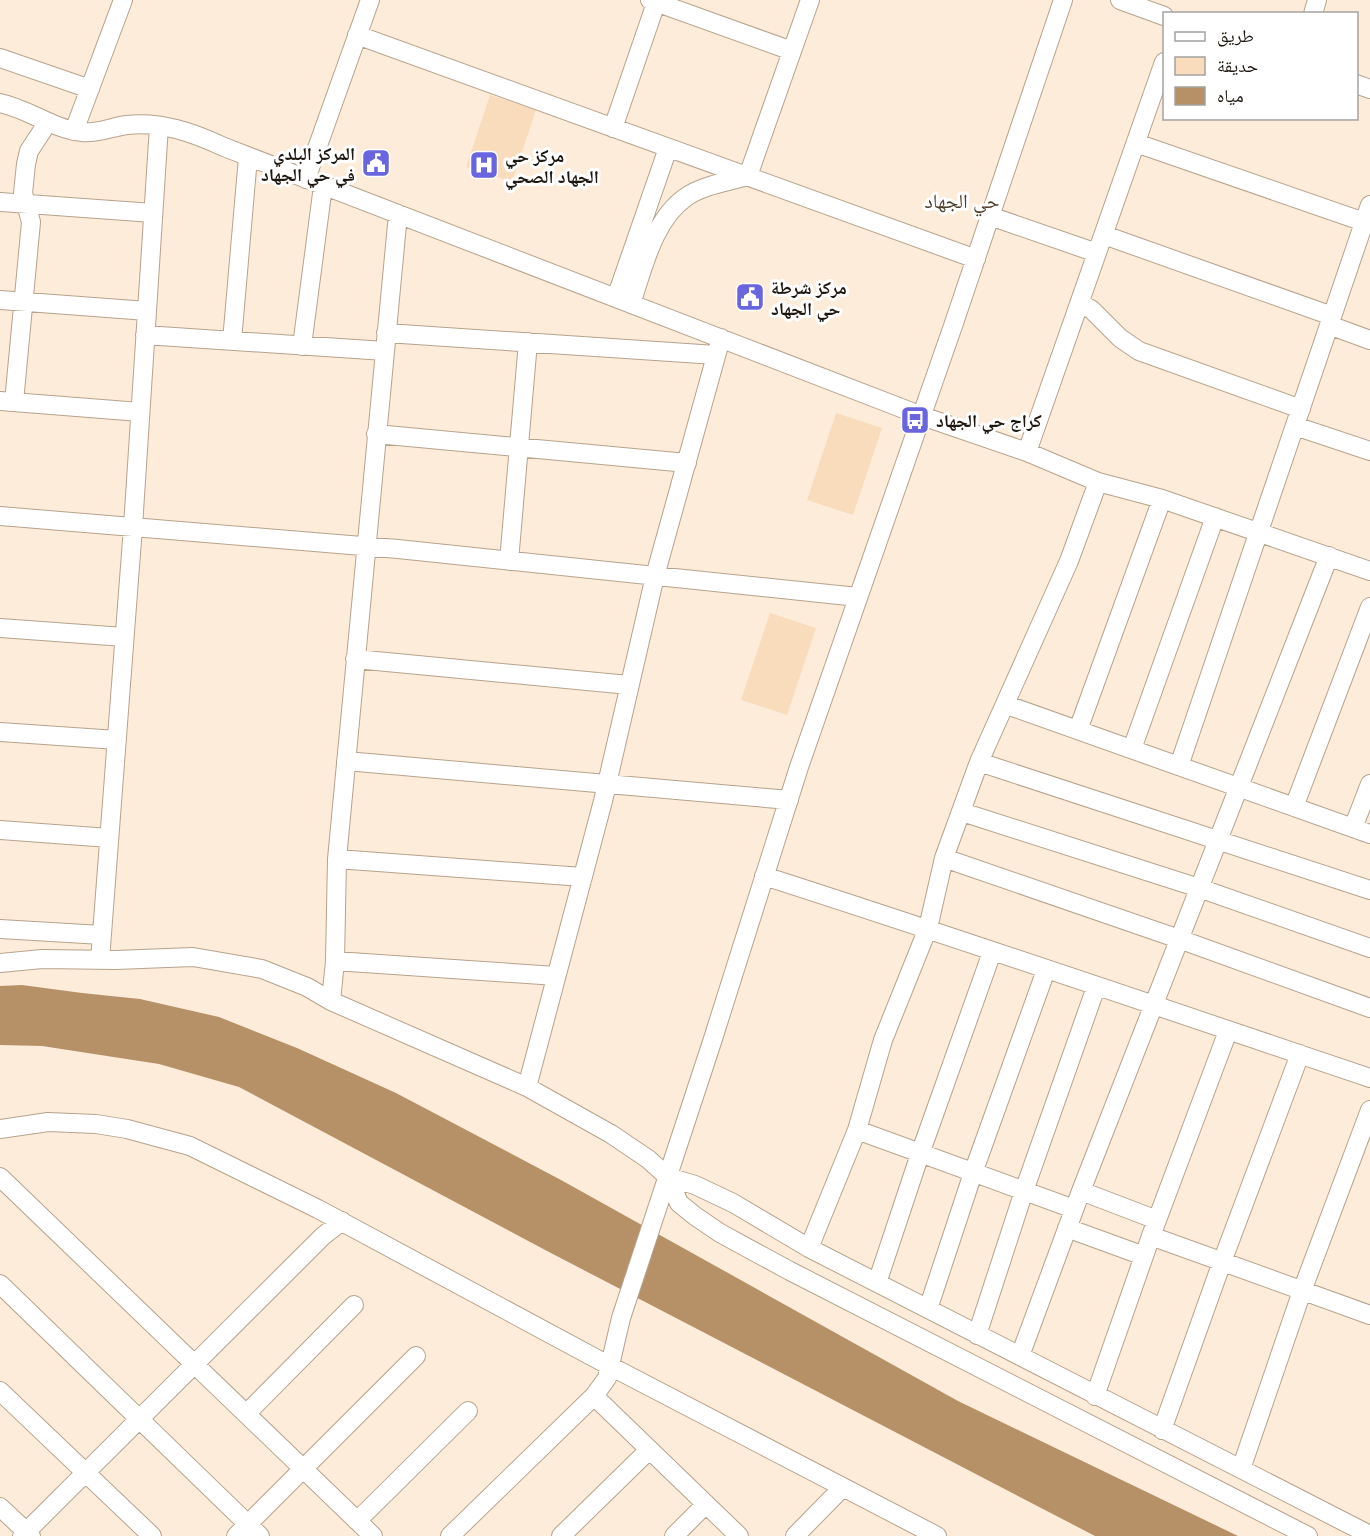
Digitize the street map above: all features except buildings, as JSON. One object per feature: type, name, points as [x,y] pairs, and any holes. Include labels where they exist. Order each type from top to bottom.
[{"type":"street","points":[[75,131],[123,0]]},
{"type":"street","points":[[302,346],[314,182],[357,35],[370,0]]},
{"type":"street","points":[[748,176],[810,0]]},
{"type":"street","points":[[450,1536],[594,1396],[607,1378],[621,1318],[789,800],[1063,0]]},
{"type":"street","points":[[1120,0],[1163,16]]},
{"type":"street","points":[[613,128],[655,1],[792,51]]},
{"type":"street","points":[[357,35],[976,259]]},
{"type":"street","points":[[0,58],[90,89]]},
{"type":"street","points":[[1027,452],[1163,65]]},
{"type":"street","points":[[0,103],[75,131],[94,132],[142,124],[175,128],[202,137],[248,157],[624,301],[719,347],[1027,452],[1098,482],[1162,499],[1370,571]]},
{"type":"street","points":[[48,122],[29,151],[23,193],[32,222],[25,302],[7,402],[140,412]]},
{"type":"street","points":[[100,960],[159,126]]},
{"type":"street","points":[[1136,143],[1368,217],[1179,766]]},
{"type":"street","points":[[624,301],[668,148]]},
{"type":"street","points":[[232,341],[248,157]]},
{"type":"street","points":[[624,301],[659,230],[672,210],[686,197],[700,190],[748,176]]},
{"type":"street","points":[[0,202],[153,213]]},
{"type":"street","points":[[331,1001],[335,961],[337,859],[398,214]]},
{"type":"street","points":[[990,216],[1097,253]]},
{"type":"street","points":[[1104,235],[1331,321],[1370,340]]},
{"type":"street","points":[[0,300],[147,311]]},
{"type":"street","points":[[1080,303],[1092,310],[1120,338],[1139,351],[1298,417],[1370,451]]},
{"type":"street","points":[[386,333],[528,342],[719,347]]},
{"type":"street","points":[[145,335],[385,351]]},
{"type":"street","points":[[509,561],[528,342]]},
{"type":"street","points":[[527,1087],[606,783],[655,576],[719,347]]},
{"type":"street","points":[[376,434],[687,463]]},
{"type":"street","points":[[809,1248],[857,1130],[883,1040],[928,928],[944,858],[979,762],[1069,561],[1098,482]]},
{"type":"street","points":[[1078,730],[1162,499]]},
{"type":"street","points":[[0,516],[366,546],[858,597]]},
{"type":"street","points":[[1132,749],[1215,517]]},
{"type":"street","points":[[1020,1356],[1074,1209],[1329,556]]},
{"type":"street","points":[[1294,807],[1370,607]]},
{"type":"street","points":[[0,628],[124,637]]},
{"type":"street","points":[[355,659],[629,685]]},
{"type":"street","points":[[1006,705],[1362,831],[1370,784]]},
{"type":"street","points":[[0,732],[117,740]]},
{"type":"street","points":[[346,761],[789,800]]},
{"type":"street","points":[[979,762],[1370,890]]},
{"type":"street","points":[[962,812],[1199,888],[1370,948]]},
{"type":"street","points":[[0,830],[109,838]]},
{"type":"street","points":[[944,858],[1370,1008]]},
{"type":"street","points":[[337,859],[582,877]]},
{"type":"street","points":[[764,876],[928,928],[992,952],[1370,1078]]},
{"type":"street","points":[[0,929],[102,935]]},
{"type":"street","points":[[877,1283],[992,952]]},
{"type":"street","points":[[0,963],[42,959],[193,957],[262,969],[307,987],[331,1001],[527,1087],[611,1134],[648,1159],[668,1177],[679,1203],[720,1233],[1308,1536]]},
{"type":"street","points":[[335,961],[556,976]]},
{"type":"street","points":[[928,1309],[973,1173],[1046,970]]},
{"type":"street","points":[[977,1335],[1024,1191],[1096,987]]},
{"type":"street","points":[[1095,1396],[1154,1228],[1228,1031]]},
{"type":"street","points":[[1162,1430],[1300,1054]]},
{"type":"street","points":[[1241,1469],[1302,1291],[1370,1110]]},
{"type":"street","points":[[0,1129],[48,1122],[66,1122],[127,1129],[190,1146],[342,1221],[610,1366],[937,1536]]},
{"type":"street","points":[[857,1130],[1074,1209]]},
{"type":"street","points":[[0,1177],[373,1536]]},
{"type":"street","points":[[668,1177],[695,1185],[733,1203],[809,1248],[1370,1535]]},
{"type":"street","points":[[1081,1191],[1222,1262],[1370,1315]]},
{"type":"street","points":[[0,1507],[26,1535],[322,1236],[342,1221]]},
{"type":"street","points":[[1067,1228],[1144,1256]]},
{"type":"street","points":[[0,1284],[248,1532],[303,1468],[416,1356]]},
{"type":"street","points":[[247,1413],[354,1305]]},
{"type":"street","points":[[0,1391],[152,1536]]},
{"type":"street","points":[[594,1396],[739,1536]]},
{"type":"street","points":[[357,1521],[468,1411]]},
{"type":"street","points":[[561,1536],[649,1449]]},
{"type":"street","points":[[802,1534],[843,1487]]},
{"type":"street","points":[[674,1536],[706,1504]]},
{"type":"green space","points":[[490,95],[536,110],[512,182],[466,167]]},
{"type":"green space","points":[[836,413],[882,428],[853,515],[807,500]]},
{"type":"green space","points":[[770,613],[816,628],[787,715],[741,700]]},
{"type":"water","points":[[22,985],[140,999],[219,1017],[297,1048],[396,1093],[561,1180],[958,1401],[1238,1536],[1095,1536],[549,1252],[239,1087],[159,1064],[42,1046],[0,1045],[0,986]]},
{"type":"place","name":"المركز البلدي في حي الجهاد","points":[[376,163]]},
{"type":"place","name":"مركز حي الجهاد الصحي","points":[[484,165]]},
{"type":"place","name":"مركز شرطة حي الجهاد","points":[[750,297]]},
{"type":"place","name":"كراج حي الجهاد","points":[[915,420]]},
{"type":"district","name":"حي الجهاد","points":[[962,200]]}]
